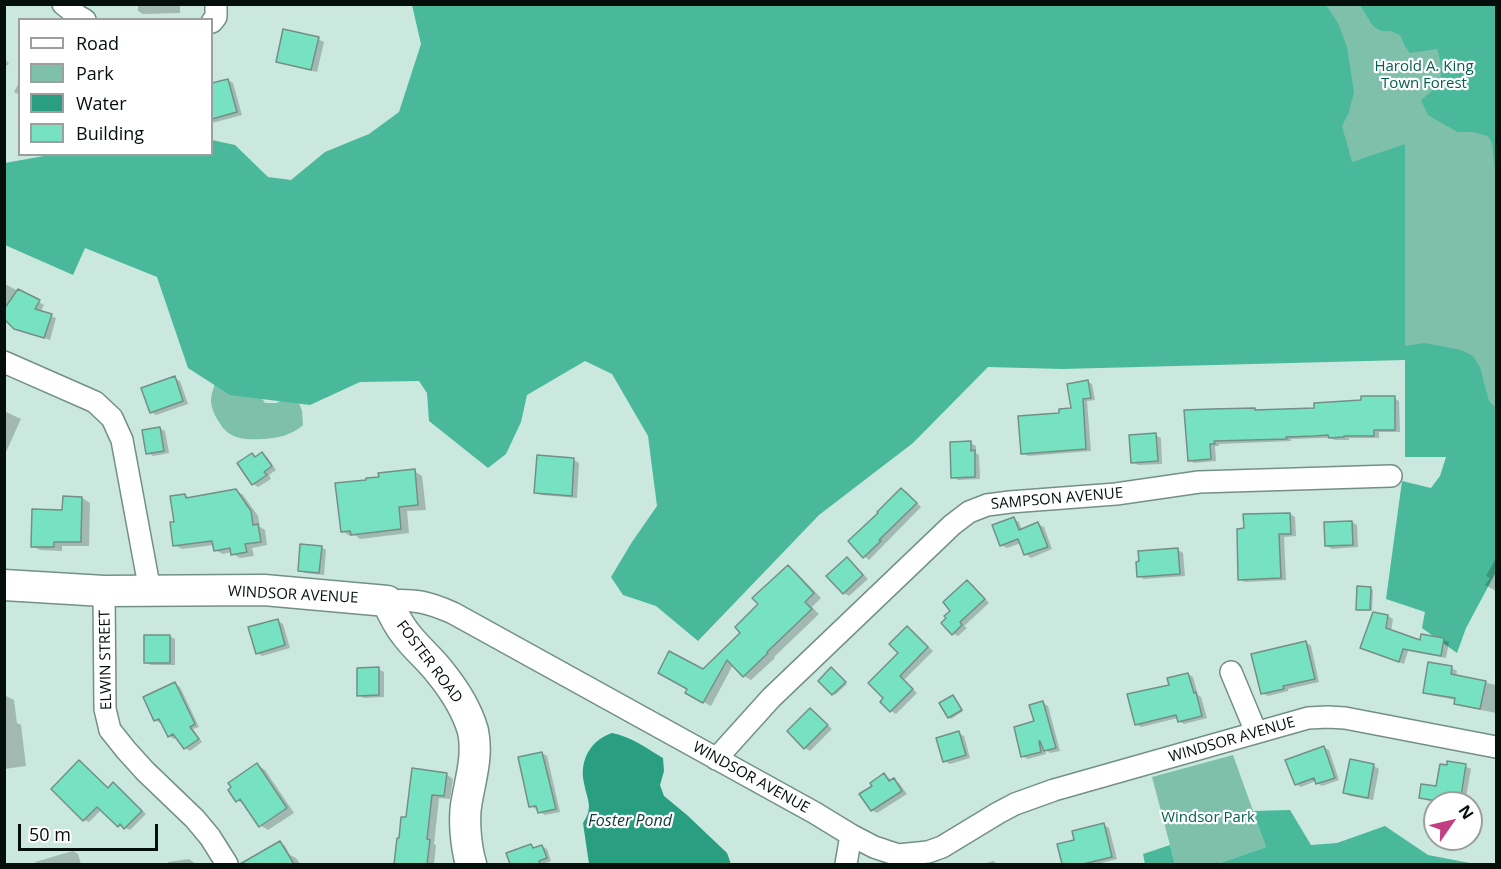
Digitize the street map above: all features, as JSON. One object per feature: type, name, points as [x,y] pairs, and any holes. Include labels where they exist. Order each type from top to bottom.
[{"type":"street","points":[[63,4],[82,18]]},
{"type":"street","points":[[213,20],[216,16],[216,4]]},
{"type":"street","points":[[4,362],[96,402],[112,418],[123,440],[150,591]]},
{"type":"street","name":"SAMPSON AVENUE","points":[[716,759],[771,698],[952,525],[969,512],[987,505],[1010,502],[1116,494],[1199,483],[1391,476]]},
{"type":"street","name":"WINDSOR AVENUE","points":[[4,585],[105,591],[264,590],[387,601],[414,600],[438,606],[851,835],[898,855],[928,852],[942,847],[998,813],[1031,798],[1093,778],[1308,718],[1345,718],[1497,747]]},
{"type":"street","name":"ELWIN STREET","points":[[105,591],[105,709],[110,730],[145,771],[195,819],[227,864]]},
{"type":"street","name":"FOSTER ROAD","points":[[387,601],[400,626],[440,671],[470,720],[475,747],[474,769],[466,803],[467,852],[471,864]]},
{"type":"street","points":[[1231,672],[1256,732]]},
{"type":"street","points":[[846,864],[851,835]]},
{"type":"green space","name":"Harold A. King Town Forest","points":[[1298,5],[1496,5],[1496,482],[1451,456],[1405,457],[1405,347]]},
{"type":"green space","points":[[215,382],[256,389],[265,403],[276,403],[283,400],[299,403],[303,425],[290,434],[274,438],[251,439],[233,436],[223,428],[212,409],[211,398]]},
{"type":"green space","name":"Windsor Park","points":[[1233,755],[1266,847],[1217,864],[1175,864],[1152,777]]},
{"type":"shaded area","points":[[412,5],[1326,5],[1338,23],[1347,47],[1354,92],[1349,112],[1342,126],[1352,162],[1405,144],[1405,346],[1424,343],[1461,350],[1473,356],[1480,367],[1489,401],[1496,408],[1496,572],[1466,628],[1457,653],[1422,628],[1425,612],[1386,599],[1402,481],[1431,488],[1440,476],[1446,457],[1405,457],[1405,360],[1062,369],[988,367],[913,443],[819,515],[698,641],[656,606],[623,595],[611,577],[657,506],[648,436],[612,374],[585,361],[527,395],[521,422],[506,454],[488,468],[429,421],[427,393],[419,381],[360,382],[310,405],[230,395],[188,368],[157,277],[85,248],[73,275],[5,245],[5,163],[44,156],[213,156],[213,140],[235,145],[268,177],[291,180],[325,152],[369,134],[399,112],[421,44]]},
{"type":"shaded area","points":[[1360,5],[1496,5],[1496,178],[1492,143],[1488,136],[1473,132],[1458,132],[1428,115],[1421,100],[1434,89],[1440,78],[1441,66],[1437,49],[1410,53],[1400,35],[1390,31],[1381,31],[1373,26]]},
{"type":"shaded area","points":[[1290,810],[1311,845],[1337,843],[1385,826],[1428,855],[1475,864],[1217,864],[1266,847],[1253,811]]},
{"type":"shaded area","points":[[1170,845],[1175,864],[1145,864],[1143,854]]},
{"type":"water","name":"Foster Pond","points":[[612,733],[632,740],[663,758],[664,771],[660,785],[664,796],[727,853],[731,864],[589,864],[583,823],[589,808],[583,766],[593,746]]},
{"type":"building","points":[[283,29],[319,37],[311,70],[276,62]]},
{"type":"building","points":[[228,79],[237,112],[213,119],[213,83]]},
{"type":"building","points":[[18,289],[40,300],[35,309],[52,314],[44,338],[14,329],[4,319],[4,309]]},
{"type":"building","points":[[175,376],[183,401],[150,413],[141,388]]},
{"type":"building","points":[[1088,380],[1091,398],[1083,399],[1086,449],[1021,454],[1018,416],[1059,413],[1059,409],[1071,408],[1067,384]]},
{"type":"building","points":[[1361,396],[1395,396],[1395,430],[1374,430],[1374,436],[1329,438],[1328,435],[1286,437],[1287,439],[1214,441],[1215,444],[1210,444],[1211,459],[1188,461],[1184,410],[1314,408],[1314,403],[1361,400]]},
{"type":"building","points":[[160,427],[164,451],[146,454],[142,430]]},
{"type":"building","points":[[1156,433],[1158,461],[1131,463],[1129,435]]},
{"type":"building","points":[[971,441],[971,451],[975,450],[975,477],[951,478],[950,442]]},
{"type":"building","points":[[262,452],[272,466],[264,472],[267,475],[252,485],[237,463],[252,453],[255,457]]},
{"type":"building","points":[[537,455],[574,458],[572,496],[534,493]]},
{"type":"building","points":[[415,469],[418,505],[399,507],[401,529],[351,535],[350,531],[341,532],[335,483],[379,477],[378,473]]},
{"type":"building","points":[[901,488],[917,503],[863,558],[848,541]]},
{"type":"building","points":[[236,489],[251,511],[253,525],[258,524],[261,542],[245,544],[247,552],[231,555],[230,548],[214,551],[212,541],[173,546],[170,522],[174,522],[170,496],[185,494],[186,498]]},
{"type":"building","points":[[63,496],[82,497],[81,542],[54,542],[54,547],[31,547],[32,509],[62,510]]},
{"type":"building","points":[[1290,513],[1291,534],[1279,534],[1281,578],[1238,580],[1237,529],[1244,528],[1243,514]]},
{"type":"building","points":[[1014,517],[1019,530],[1038,522],[1048,547],[1024,555],[1018,539],[1000,546],[992,525]]},
{"type":"building","points":[[1352,521],[1353,545],[1325,546],[1324,522]]},
{"type":"building","points":[[300,544],[322,546],[319,573],[298,571]]},
{"type":"building","points":[[1178,548],[1180,574],[1137,577],[1138,551]]},
{"type":"building","points":[[847,557],[863,575],[843,594],[826,576]]},
{"type":"building","points":[[788,565],[814,593],[805,602],[812,609],[743,677],[727,660],[703,703],[685,693],[687,689],[658,673],[669,651],[703,669],[740,633],[735,627],[758,604],[752,598]]},
{"type":"building","points":[[967,580],[985,599],[960,622],[962,625],[952,635],[941,623],[950,611],[943,602]]},
{"type":"building","points":[[1357,586],[1371,587],[1370,610],[1356,610]]},
{"type":"building","points":[[1373,612],[1388,615],[1386,628],[1420,640],[1421,634],[1444,638],[1441,656],[1403,649],[1399,662],[1360,648]]},
{"type":"building","points":[[278,619],[285,645],[256,654],[248,627]]},
{"type":"building","points":[[907,626],[928,647],[900,676],[913,689],[890,712],[880,702],[883,698],[868,683],[898,653],[889,644]]},
{"type":"building","points":[[144,635],[170,635],[170,663],[144,663]]},
{"type":"building","points":[[1306,641],[1315,679],[1283,686],[1284,689],[1261,694],[1251,654]]},
{"type":"building","points":[[1428,662],[1452,666],[1451,674],[1486,681],[1480,709],[1454,704],[1455,698],[1423,693]]},
{"type":"building","points":[[379,667],[379,695],[357,696],[357,668]]},
{"type":"building","points":[[831,667],[846,682],[832,695],[818,681]]},
{"type":"building","points":[[1188,673],[1202,716],[1178,722],[1176,715],[1135,725],[1127,694],[1169,685],[1167,678]]},
{"type":"building","points":[[175,682],[195,724],[190,727],[199,739],[184,749],[173,734],[168,737],[159,719],[154,721],[143,697]]},
{"type":"building","points":[[953,695],[962,710],[948,718],[939,703]]},
{"type":"building","points":[[1043,701],[1056,748],[1044,751],[1039,741],[1041,752],[1021,757],[1014,727],[1034,721],[1029,705]]},
{"type":"building","points":[[810,708],[828,725],[804,749],[787,731]]},
{"type":"building","points":[[959,731],[966,755],[943,762],[936,738]]},
{"type":"building","points":[[1324,746],[1335,778],[1316,784],[1314,778],[1295,785],[1285,760]]},
{"type":"building","points":[[542,752],[556,809],[538,813],[536,806],[529,807],[518,757]]},
{"type":"building","points":[[1350,759],[1374,764],[1368,798],[1343,793]]},
{"type":"building","points":[[79,760],[108,788],[113,782],[142,811],[124,829],[120,824],[118,827],[97,807],[83,821],[51,789]]},
{"type":"building","points":[[1447,761],[1466,764],[1462,791],[1423,791],[1423,799],[1419,798],[1421,784],[1436,786],[1440,764],[1447,765]]},
{"type":"building","points":[[257,763],[287,808],[259,827],[240,799],[236,802],[228,790],[231,787],[228,783]]},
{"type":"building","points":[[412,768],[447,773],[444,796],[432,795],[427,839],[430,840],[427,864],[394,864],[401,817],[406,817]]},
{"type":"building","points":[[884,773],[889,781],[894,778],[902,791],[871,811],[859,794],[872,786],[870,783]]},
{"type":"building","points":[[1104,823],[1112,857],[1083,864],[1062,864],[1057,844],[1074,840],[1072,831]]},
{"type":"building","points":[[280,841],[294,864],[240,864]]},
{"type":"building","points":[[531,844],[533,848],[542,845],[547,858],[539,861],[540,864],[510,864],[506,853]]}]
